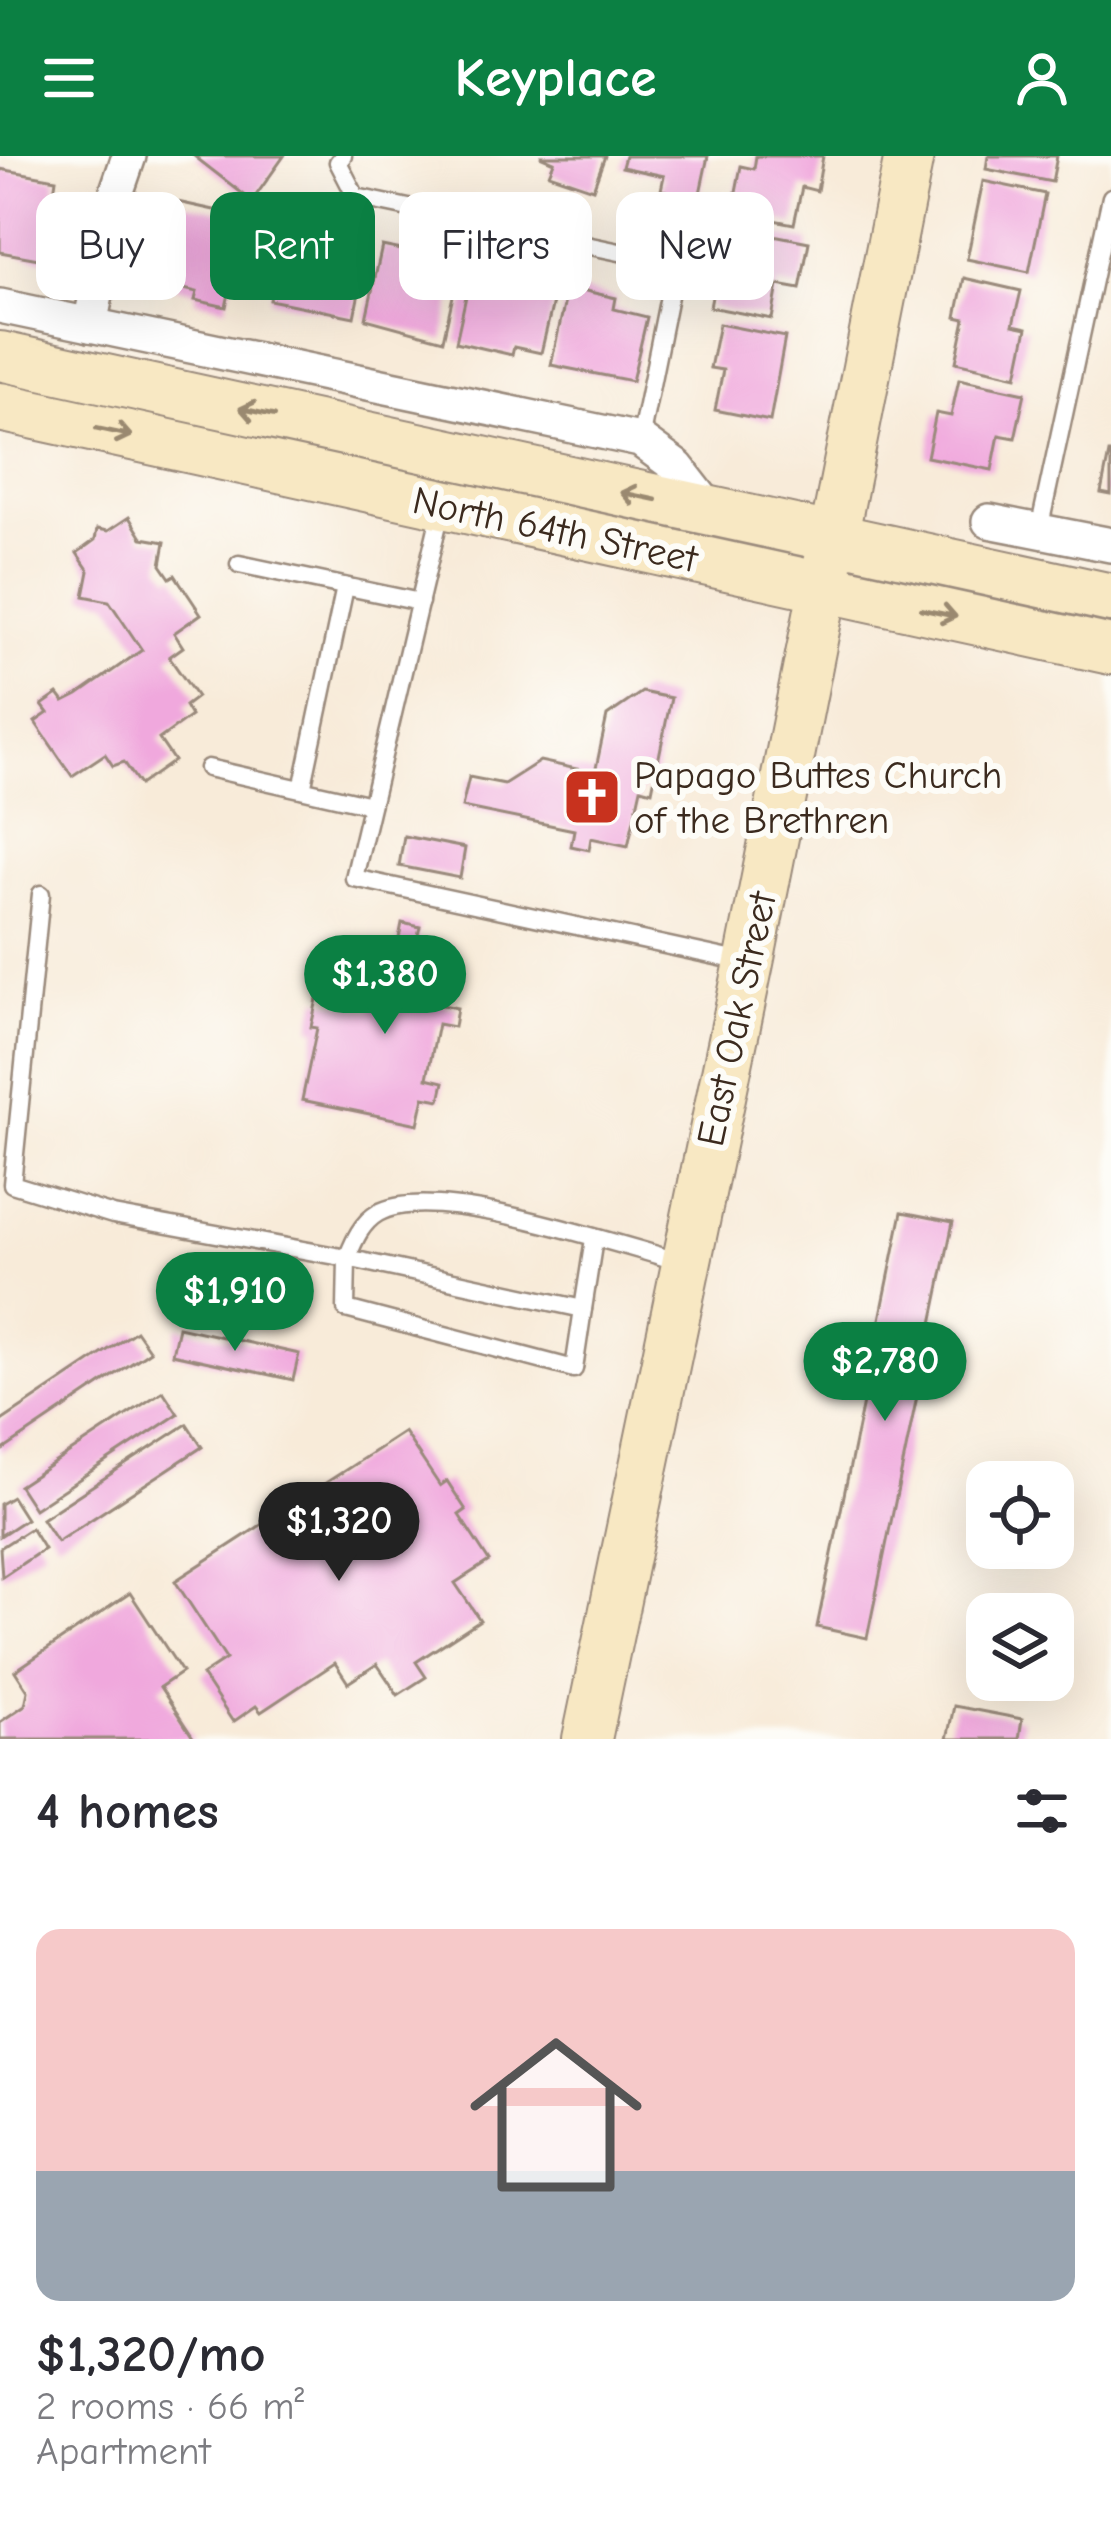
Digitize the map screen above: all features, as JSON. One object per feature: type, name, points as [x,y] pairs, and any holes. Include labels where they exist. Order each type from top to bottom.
[{"type":"main road","name":"East Oak Street","points":[[587,1739],[835,540],[909,156]]},
{"type":"main road","name":"North 64th Street","points":[[0,356],[1111,598]]},
{"type":"main road","name":"North 64th Street","points":[[0,407],[1111,650]]},
{"type":"street","points":[[90,325],[117,191],[129,156]]},
{"type":"street","name":"North 64th Street","points":[[0,306],[640,440],[677,467],[712,512]]},
{"type":"street","points":[[989,520],[1111,545]]},
{"type":"lane","points":[[343,156],[338,162],[356,197],[653,260],[671,286],[640,440]]},
{"type":"lane","points":[[1040,530],[1111,197]]},
{"type":"lane","points":[[443,505],[354,878],[748,963]]},
{"type":"lane","points":[[239,564],[420,602]]},
{"type":"lane","points":[[302,789],[345,587]]},
{"type":"lane","points":[[208,768],[371,805]]},
{"type":"lane","points":[[41,894],[12,1184],[113,1215],[583,1309]]},
{"type":"lane","points":[[594,1239],[574,1369],[346,1309],[346,1258],[359,1231],[377,1214],[430,1202],[594,1239],[686,1263]]},
{"type":"building","points":[[194,156],[284,156],[258,192],[240,192]]},
{"type":"building","points":[[540,156],[605,156],[593,189],[549,174],[554,162]]},
{"type":"building","points":[[625,156],[708,156],[700,192],[661,190],[664,176],[622,167]]},
{"type":"building","points":[[756,156],[823,156],[817,191],[802,187],[794,224],[774,220],[774,192],[736,192],[741,166],[754,169]]},
{"type":"building","points":[[988,156],[1057,156],[1052,182],[986,169]]},
{"type":"building","points":[[0,169],[56,179],[54,192],[36,192],[36,259],[0,252]]},
{"type":"building","points":[[983,181],[1045,194],[1029,272],[967,259]]},
{"type":"building","points":[[186,204],[210,209],[210,300],[228,300],[226,307],[195,300],[197,292],[186,289]]},
{"type":"building","points":[[774,235],[809,242],[800,289],[778,285],[772,319],[710,307],[711,300],[774,300]]},
{"type":"building","points":[[382,246],[399,249],[399,300],[452,300],[443,340],[366,319],[370,300],[375,300]]},
{"type":"building","points":[[964,278],[1021,291],[1013,325],[1027,328],[1017,376],[956,362],[965,319],[956,317]]},
{"type":"building","points":[[592,292],[616,298],[614,309],[647,317],[632,381],[551,365],[565,300],[592,300]]},
{"type":"building","points":[[270,300],[358,300],[354,317]]},
{"type":"building","points":[[465,300],[553,300],[541,353],[514,347],[512,355],[456,342]]},
{"type":"building","points":[[719,324],[785,337],[770,421],[715,410],[723,370],[710,368]]},
{"type":"building","points":[[959,379],[1025,393],[1015,438],[999,435],[992,470],[927,457],[936,413],[951,416]]},
{"type":"building","points":[[1111,453],[1111,495],[1101,493]]},
{"type":"building","points":[[129,517],[142,538],[165,542],[161,565],[170,578],[175,575],[201,614],[174,633],[183,647],[169,657],[197,697],[185,706],[191,716],[159,739],[174,761],[140,785],[124,762],[113,766],[105,754],[72,776],[35,722],[48,713],[42,705],[58,694],[64,702],[78,695],[142,650],[109,601],[84,596],[89,571],[77,553],[95,540],[97,529],[108,531]]},
{"type":"building","points":[[642,692],[671,698],[652,791],[641,788],[628,846],[591,838],[589,850],[571,846],[574,830],[462,807],[469,777],[504,784],[540,761],[595,773],[607,716]]},
{"type":"building","points":[[404,836],[465,848],[460,878],[399,866]]},
{"type":"building","points":[[402,923],[420,927],[417,939],[453,946],[442,1005],[457,1008],[454,1027],[438,1024],[427,1078],[444,1082],[440,1100],[424,1097],[418,1124],[302,1100],[317,1028],[311,1027],[317,999],[371,1010],[379,966],[393,969]]},
{"type":"building","points":[[902,1212],[953,1222],[867,1638],[817,1627]]},
{"type":"building","points":[[178,1327],[299,1354],[293,1380],[172,1354]]},
{"type":"building","points":[[136,1331],[150,1351],[0,1452],[0,1422]]},
{"type":"building","points":[[163,1391],[178,1414],[34,1509],[19,1486]]},
{"type":"building","points":[[187,1424],[202,1447],[57,1542],[42,1519]]},
{"type":"building","points":[[404,1432],[440,1486],[447,1481],[466,1510],[459,1515],[489,1561],[455,1583],[480,1620],[416,1662],[426,1677],[398,1695],[377,1664],[348,1683],[335,1663],[261,1712],[256,1706],[233,1722],[202,1675],[226,1659],[175,1581]]},
{"type":"building","points":[[12,1497],[26,1519],[0,1536],[0,1504]]},
{"type":"building","points":[[31,1528],[44,1549],[2,1577],[0,1548]]},
{"type":"building","points":[[130,1593],[182,1672],[160,1687],[194,1739],[0,1739],[0,1722],[25,1705],[28,1691],[15,1671]]},
{"type":"building","points":[[954,1706],[1022,1719],[1019,1739],[947,1739]]},
{"type":"place","name":"Papago Buttes Church of the Brethren","points":[[592,797]]}]
